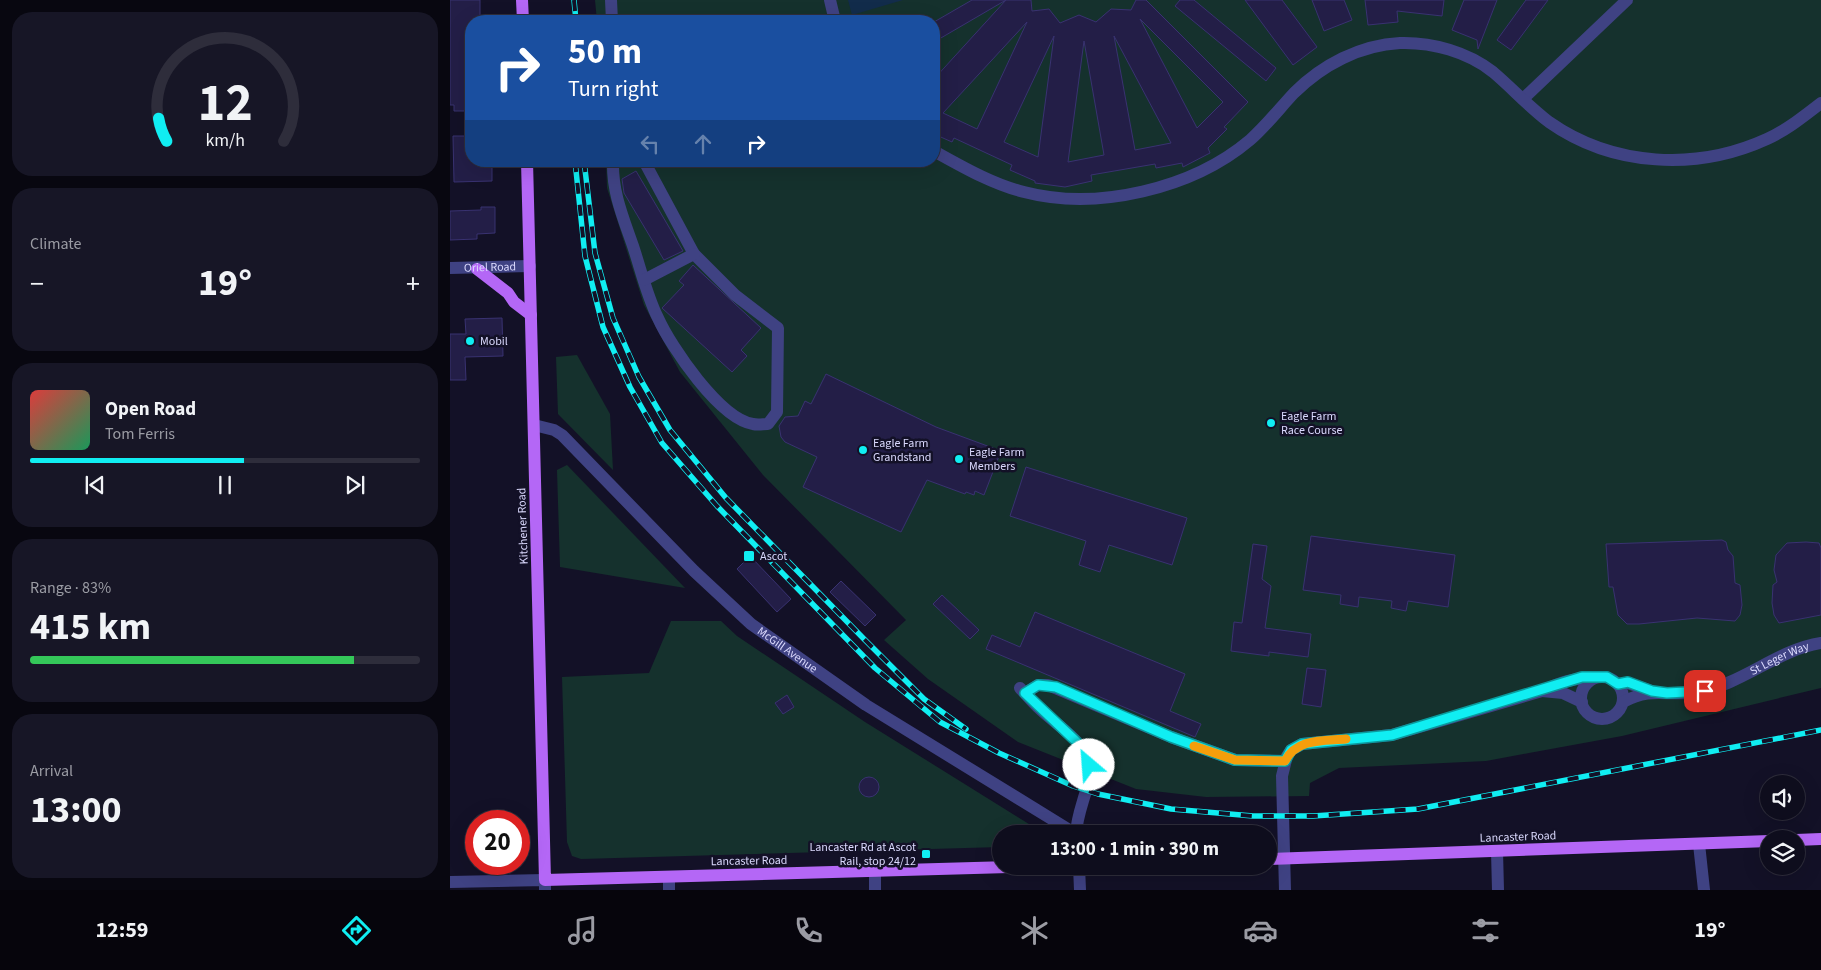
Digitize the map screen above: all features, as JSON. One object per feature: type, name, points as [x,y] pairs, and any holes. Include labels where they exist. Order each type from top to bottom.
[{"type":"main road","points":[[522,0],[523,15]]},
{"type":"main road","name":"Kitchener Road","points":[[527,167],[545,885]]},
{"type":"main road","points":[[477,269],[508,293],[514,302],[531,315]]},
{"type":"main road","points":[[1805,840],[1821,839]]},
{"type":"main road","name":"Lancaster Road","points":[[1277,859],[1760,841]]},
{"type":"main road","name":"Lancaster Road","points":[[545,885],[669,877],[992,868]]},
{"type":"street","points":[[611,0],[612,15]]},
{"type":"street","points":[[830,0],[834,15]]},
{"type":"street","points":[[1524,99],[1627,0]]},
{"type":"street","points":[[940,154],[976,175],[1024,192],[1076,200],[1124,197],[1163,186],[1196,172],[1248,142],[1316,73],[1337,60],[1378,46],[1400,44],[1444,48],[1467,57],[1491,70],[1548,121],[1575,137],[1602,149],[1636,157],[1667,160],[1694,159],[1744,148],[1787,128],[1821,103]]},
{"type":"street","points":[[614,167],[613,184],[619,208],[658,319],[698,380],[724,409],[751,424],[768,424],[776,412],[778,328],[735,295],[694,254],[647,167]]},
{"type":"street","points":[[644,280],[694,254]]},
{"type":"street","name":"Oriel Road","points":[[450,268],[477,269],[530,266]]},
{"type":"street","name":"McGill Avenue","points":[[534,425],[554,430],[562,435],[694,571],[751,624],[866,705],[1061,825]]},
{"type":"street","name":"St Leger Way","points":[[1618,684],[1628,682],[1652,691],[1682,694],[1705,691],[1726,684],[1787,652],[1821,643]]},
{"type":"street","points":[[1286,890],[1282,776],[1285,761],[1291,750],[1302,744],[1392,735],[1542,691],[1575,678],[1607,677],[1618,684],[1623,695],[1616,714],[1602,718],[1589,714],[1582,702],[1583,688],[1594,678]]},
{"type":"street","points":[[1077,825],[1090,774],[1087,757],[1080,745],[1022,691],[1038,685],[1048,685],[1171,737],[1235,760],[1285,761]]},
{"type":"street","points":[[1542,691],[1563,694],[1582,702]]},
{"type":"street","name":"St Leger Way","points":[[1622,702],[1641,693],[1652,691]]},
{"type":"street","points":[[1699,844],[1704,890]]},
{"type":"street","points":[[1497,851],[1498,890]]},
{"type":"street","points":[[875,871],[875,890]]},
{"type":"street","points":[[1079,875],[1080,890]]},
{"type":"street","points":[[669,877],[669,890]]},
{"type":"street","name":"Lancaster Road","points":[[450,882],[545,885]]},
{"type":"green space","name":"Eagle Farm Race Course","points":[[595,0],[1821,0],[1821,688],[1622,736],[1486,761],[1339,768],[1310,783],[1309,796],[1206,797],[1136,789],[1018,742],[928,679],[884,640],[906,620],[763,475],[680,372],[644,305],[607,188],[606,167],[940,167],[940,15],[596,15]]},
{"type":"green space","points":[[577,355],[610,414],[613,470],[558,414],[556,357]]},
{"type":"green space","points":[[567,465],[685,588],[560,567],[557,470]]},
{"type":"green space","points":[[671,621],[721,621],[737,636],[865,722],[1031,825],[992,825],[992,847],[581,859],[572,856],[567,842],[562,677],[649,673]]},
{"type":"water","points":[[848,0],[903,0],[852,15]]},
{"type":"building","points":[[450,0],[480,0],[480,15],[465,15],[465,111],[454,111],[454,105],[450,105]]},
{"type":"building","points":[[972,0],[1006,0],[940,38],[940,19]]},
{"type":"building","points":[[1006,0],[1031,0],[1032,11],[1049,9],[1060,23],[1079,15],[1096,22],[1111,9],[1131,10],[1136,0],[1146,0],[1248,102],[1224,127],[1227,129],[1208,148],[1210,153],[1183,167],[1182,163],[1156,168],[1155,164],[1091,175],[1092,181],[1065,187],[1035,183],[1035,181],[1010,170],[1012,165],[954,138],[952,142],[940,137],[940,72]],"holes":[[[1140,19],[1223,102],[1197,128]],[[1027,22],[977,129],[943,113]],[[1054,36],[1038,157],[1004,142]],[[1114,36],[1171,143],[1135,150]],[[1084,41],[1104,155],[1068,162]]]},
{"type":"building","points":[[1180,0],[1194,0],[1276,68],[1266,81],[1175,6]]},
{"type":"building","points":[[1245,0],[1282,0],[1317,47],[1293,65]]},
{"type":"building","points":[[1312,0],[1344,0],[1352,20],[1324,31]]},
{"type":"building","points":[[1365,0],[1444,0],[1442,16],[1397,11],[1398,22],[1368,25]]},
{"type":"building","points":[[1464,0],[1497,0],[1478,49],[1477,40],[1452,30]]},
{"type":"building","points":[[1526,0],[1548,0],[1511,50],[1497,40]]},
{"type":"building","points":[[453,136],[465,136],[465,167],[492,167],[492,181],[454,182]]},
{"type":"building","points":[[636,171],[683,251],[664,260],[624,193],[622,179]]},
{"type":"building","points":[[481,207],[495,207],[495,233],[477,234],[477,239],[450,240],[450,211],[481,210]]},
{"type":"building","points":[[693,265],[761,328],[741,350],[747,356],[732,372],[662,308],[684,285],[679,281]]},
{"type":"building","points":[[502,318],[503,356],[465,357],[466,380],[450,380],[450,334],[466,334],[465,319]]},
{"type":"building","name":"Eagle Farm Grandstand","points":[[826,374],[936,427],[1001,451],[984,495],[975,491],[974,495],[966,492],[965,494],[927,480],[901,532],[803,487],[817,457],[785,442],[781,437],[779,426],[785,417],[798,416],[805,401],[811,404]]},
{"type":"building","points":[[1026,467],[1187,518],[1172,565],[1109,545],[1100,572],[1079,565],[1086,541],[1010,516]]},
{"type":"building","points":[[1311,536],[1455,555],[1448,607],[1408,601],[1406,611],[1391,608],[1392,601],[1359,597],[1358,607],[1340,604],[1341,595],[1303,590]]},
{"type":"building","points":[[1722,540],[1726,542],[1728,550],[1733,556],[1735,583],[1740,585],[1742,605],[1740,615],[1735,621],[1697,618],[1627,624],[1618,615],[1613,587],[1609,587],[1606,544]]},
{"type":"building","points":[[1787,543],[1819,543],[1821,548],[1821,615],[1779,623],[1774,615],[1772,603],[1773,585],[1777,582],[1774,570],[1776,555]]},
{"type":"building","points":[[1253,544],[1267,546],[1262,579],[1271,586],[1265,628],[1311,634],[1308,657],[1269,652],[1269,656],[1231,651],[1234,622],[1242,623]]},
{"type":"building","points":[[750,556],[791,599],[777,612],[737,569]]},
{"type":"building","points":[[841,581],[876,615],[865,626],[830,592]]},
{"type":"building","points":[[942,595],[979,630],[970,639],[933,604]]},
{"type":"building","points":[[1035,612],[1185,674],[1170,711],[1201,724],[1195,737],[986,649],[992,635],[1020,647]]},
{"type":"building","points":[[1307,668],[1326,670],[1321,707],[1302,704]]},
{"type":"building","points":[[787,695],[794,707],[783,714],[775,703]]},
{"type":"building","points":[[869,777],[876,780],[879,787],[876,794],[869,797],[862,794],[859,787],[862,780]]},
{"type":"railway","points":[[574,0],[575,15]]},
{"type":"railway","points":[[576,167],[585,256],[603,327],[630,387],[662,443],[717,506],[875,668],[940,722],[999,753],[1073,786],[1098,794],[1171,809],[1253,816],[1313,816],[1418,809],[1821,730]]},
{"type":"railway","points":[[585,167],[595,253],[613,318],[639,377],[670,430],[726,498],[864,639],[924,699],[966,729]]},
{"type":"slow traffic","points":[[1194,746],[1244,762],[1261,760],[1285,761],[1291,750],[1302,744],[1346,739]]},
{"type":"place","name":"Mobil","points":[[470,341]]},
{"type":"place","name":"Eagle Farm Race Course","points":[[1271,423]]},
{"type":"place","name":"Eagle Farm Grandstand","points":[[863,450]]},
{"type":"place","name":"Eagle Farm Members","points":[[959,459]]},
{"type":"place","name":"Ascot","points":[[749,556]]},
{"type":"place","name":"Lancaster Rd at Ascot Rail, stop 24/12","points":[[926,854]]},
{"type":"route","points":[[1089,765],[1080,745],[1025,693],[1032,687],[1042,684],[1056,687],[1171,737],[1244,762],[1261,760],[1285,761],[1291,750],[1297,746],[1316,741],[1392,735],[1542,691],[1575,678],[1607,677],[1618,684],[1628,682],[1652,691],[1667,693],[1682,694],[1705,691]]}]
